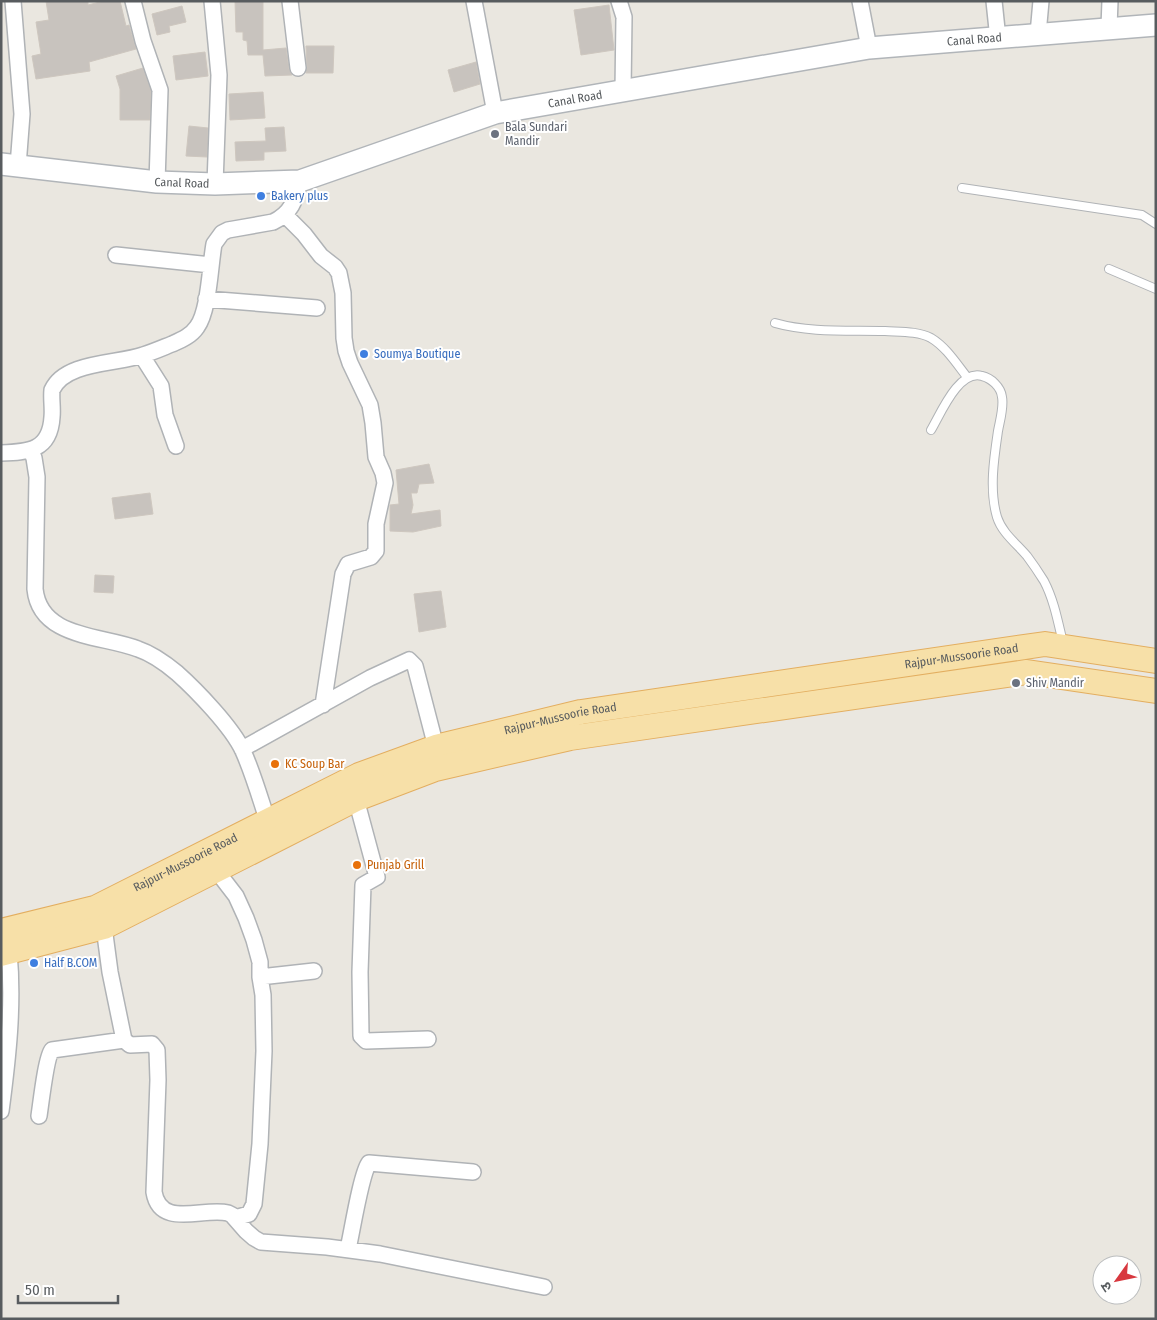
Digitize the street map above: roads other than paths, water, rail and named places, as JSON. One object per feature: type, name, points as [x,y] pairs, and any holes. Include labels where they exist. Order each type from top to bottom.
[{"type":"main road","name":"Rajpur-Mussoorie Road","points":[[4,946],[104,927],[216,870],[331,800],[359,775],[436,746],[581,712],[1045,644],[1156,661]]},
{"type":"main road","name":"Rajpur-Mussoorie Road","points":[[4,946],[96,908],[268,822],[331,800],[356,799],[435,769],[570,738],[1027,672],[1156,691]]},
{"type":"street","points":[[10,165],[22,114],[13,1]]},
{"type":"street","points":[[133,1],[143,41],[160,90],[157,182]]},
{"type":"street","points":[[212,1],[219,74],[215,184]]},
{"type":"street","points":[[290,1],[298,68]]},
{"type":"street","points":[[474,1],[495,113]]},
{"type":"street","points":[[619,1],[624,17],[623,90]]},
{"type":"street","points":[[860,1],[869,48]]},
{"type":"street","points":[[994,1],[998,38]]},
{"type":"street","points":[[1038,34],[1041,1]]},
{"type":"street","points":[[1109,27],[1110,1]]},
{"type":"street","name":"Canal Road","points":[[10,165],[157,182],[215,184],[300,181],[495,113],[869,48],[1109,27],[1156,25]]},
{"type":"street","points":[[1,453],[31,451],[41,444],[50,430],[52,390],[59,380],[74,371],[142,356],[193,333],[201,320],[206,299],[214,244],[228,230],[273,222],[285,215],[294,204],[300,181]]},
{"type":"street","points":[[285,215],[304,234],[321,256],[335,267],[339,273],[343,293],[346,351],[370,405],[374,423],[376,458],[385,476],[376,524],[376,552],[372,557],[348,564],[343,574],[324,705]]},
{"type":"street","points":[[116,256],[211,265]]},
{"type":"street","points":[[206,299],[317,308]]},
{"type":"street","points":[[142,356],[161,386],[165,415],[176,446]]},
{"type":"street","points":[[31,451],[38,477],[35,589],[37,603],[53,621],[69,630],[91,638],[137,648],[150,654],[178,674],[226,724],[242,749],[268,822]]},
{"type":"street","points":[[242,749],[370,678],[412,661],[415,666],[436,746]]},
{"type":"street","points":[[356,799],[377,877],[363,885],[360,972],[361,1036],[366,1041],[428,1039]]},
{"type":"street","points":[[216,870],[236,896],[246,918],[260,962],[263,995],[264,1051],[260,1144],[256,1182],[252,1211],[248,1216],[235,1218]]},
{"type":"street","points":[[104,927],[110,972],[124,1040]]},
{"type":"street","points":[[1,1111],[12,984],[4,946]]},
{"type":"street","points":[[260,977],[314,971]]},
{"type":"street","points":[[39,1116],[47,1058],[52,1050],[124,1040],[130,1044],[152,1044],[157,1050],[158,1080],[154,1192],[157,1204],[162,1210],[185,1214],[224,1212],[235,1218],[246,1231],[262,1242],[348,1249],[544,1287]]},
{"type":"street","points":[[348,1249],[369,1163],[473,1172]]},
{"type":"lane","points":[[962,188],[1142,215],[1156,224]]},
{"type":"lane","points":[[1109,269],[1156,290]]},
{"type":"lane","points":[[775,323],[797,328],[893,332],[928,336],[939,343],[967,377]]},
{"type":"lane","points":[[932,430],[959,384],[967,377],[985,376],[1000,390],[1002,396],[994,454],[993,483],[995,510],[1003,529],[1028,557],[1044,581],[1065,647]]},
{"type":"place","name":"Bala Sundari Mandir","points":[[495,134]]},
{"type":"place","name":"Bakery plus","points":[[261,196]]},
{"type":"place","name":"Soumya Boutique","points":[[364,354]]},
{"type":"place","name":"Shiv Mandir","points":[[1016,683]]},
{"type":"place","name":"KC Soup Bar","points":[[275,764]]},
{"type":"place","name":"Punjab Grill","points":[[357,865]]},
{"type":"place","name":"Half B.COM","points":[[34,963]]}]
